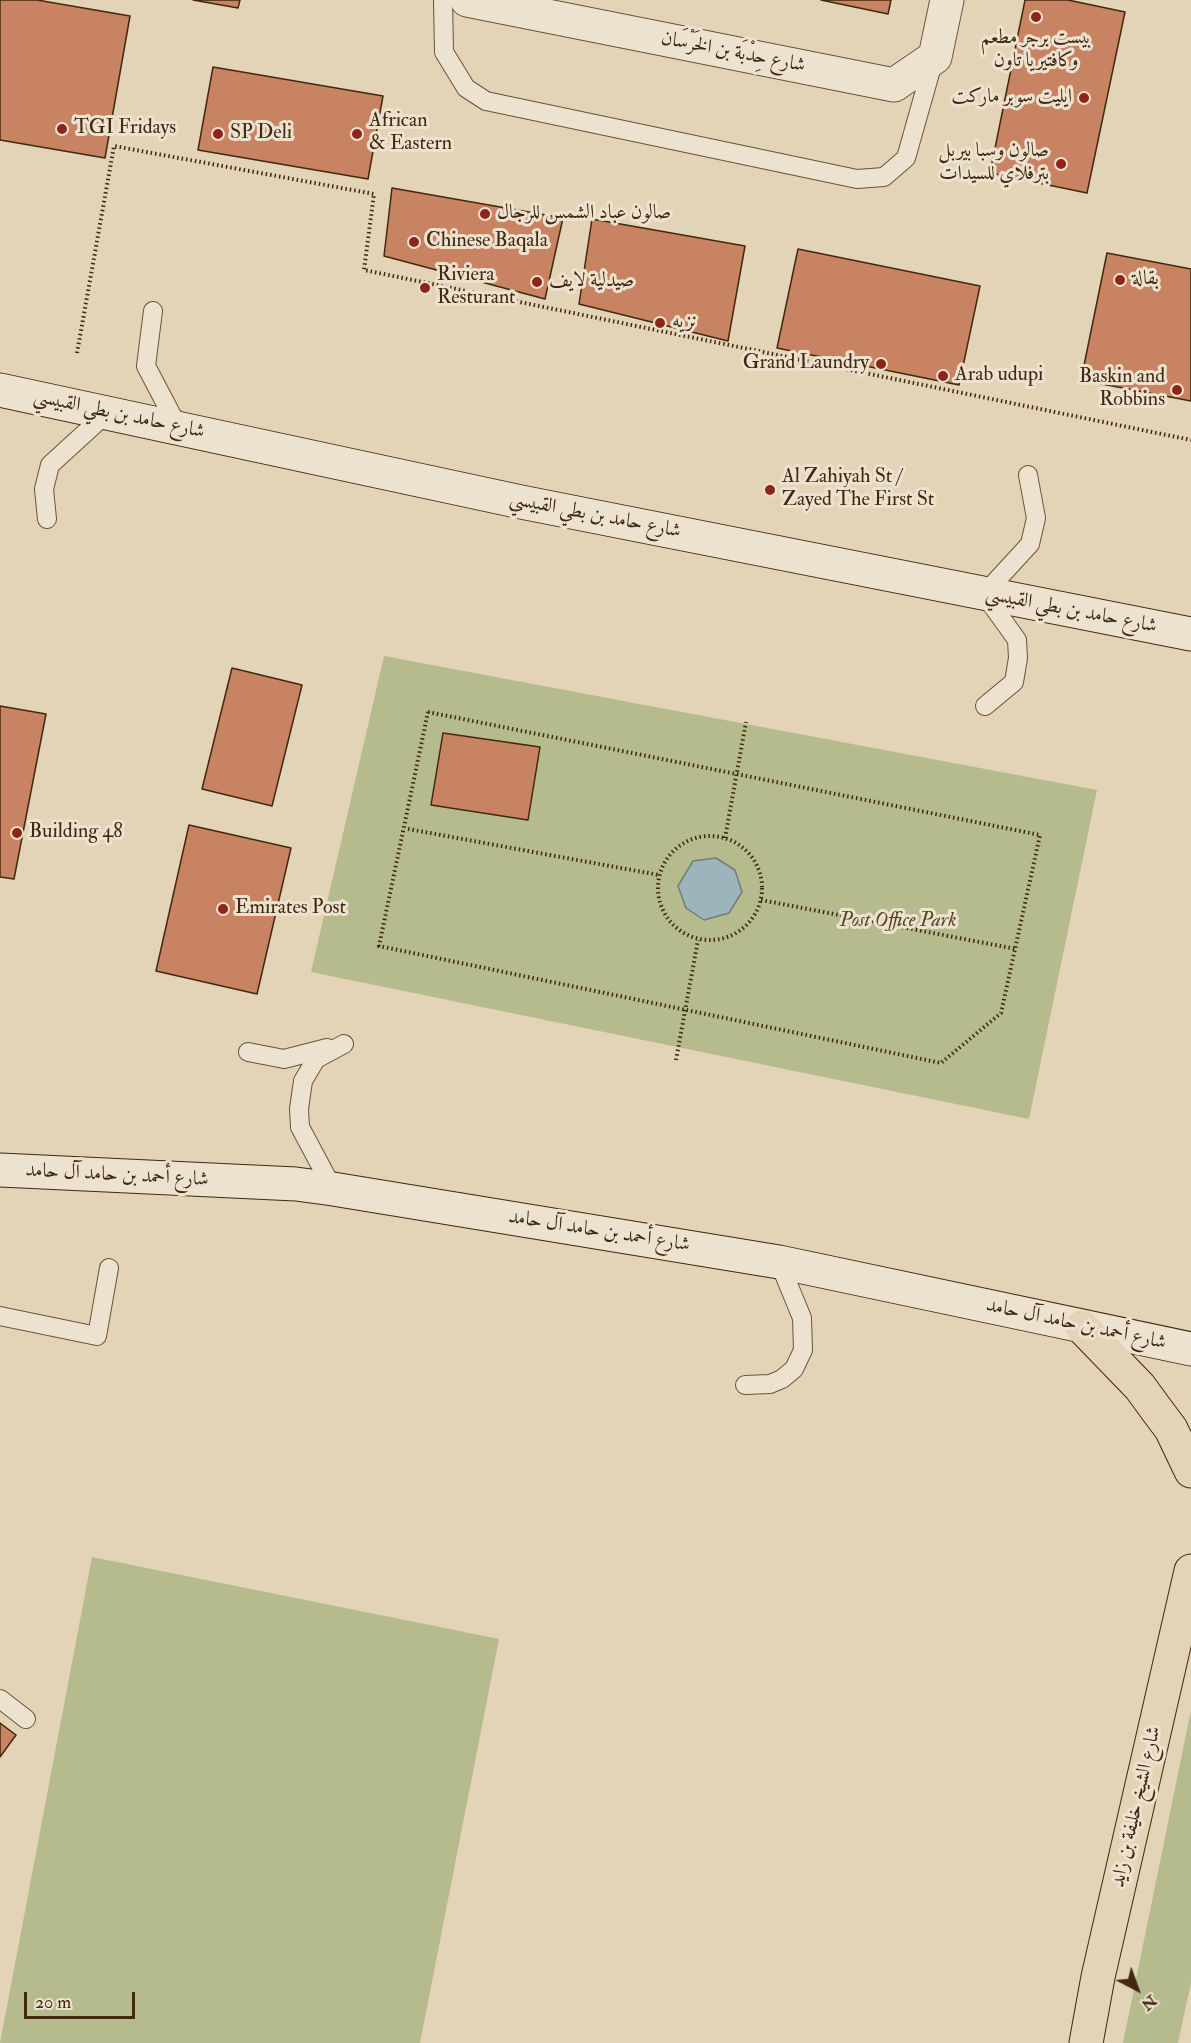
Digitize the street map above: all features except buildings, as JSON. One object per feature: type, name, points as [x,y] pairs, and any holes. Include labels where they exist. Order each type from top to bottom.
[{"type":"main road","name":"شارع حِدْبَة بن الخَرْسَان","points":[[467,0],[894,85],[935,57]]},
{"type":"main road","points":[[935,57],[947,0]]},
{"type":"main road","name":"شارع حامد بن بطي القبيسي","points":[[0,390],[521,502],[1191,634]]},
{"type":"main road","name":"شارع أحمد بن حامد آل حامد","points":[[0,1170],[296,1184],[333,1189],[778,1262],[1191,1349]]},
{"type":"main road","points":[[1082,1327],[1140,1387],[1156,1408],[1171,1429],[1191,1471]]},
{"type":"main road","name":"شارع الشيخ خليفة بن زايد","points":[[1086,2043],[1101,1965],[1191,1571]]},
{"type":"lane","points":[[443,0],[444,52],[466,88],[486,101],[857,179],[884,177],[906,158],[935,57]]},
{"type":"lane","points":[[153,311],[146,366],[178,427]]},
{"type":"lane","points":[[47,519],[44,489],[50,465],[108,412]]},
{"type":"lane","points":[[985,706],[1014,682],[1018,658],[1017,640],[984,594],[1023,554],[1034,534],[1036,518],[1028,475]]},
{"type":"lane","points":[[248,1052],[284,1059],[344,1044],[316,1059],[303,1081],[299,1109],[300,1127],[333,1189]]},
{"type":"lane","points":[[745,1385],[770,1384],[782,1379],[794,1369],[803,1350],[802,1318],[778,1262]]},
{"type":"lane","points":[[0,1316],[97,1336],[109,1268]]},
{"type":"lane","points":[[0,1699],[26,1719]]},
{"type":"path","points":[[77,354],[114,146],[374,194],[364,270],[1191,440]]},
{"type":"path","points":[[428,712],[1040,835],[1016,949],[1001,1012],[941,1063],[379,946],[428,712]]},
{"type":"path","points":[[725,838],[746,722]]},
{"type":"path","points":[[408,829],[659,875]]},
{"type":"path","points":[[708,835],[725,838],[741,845],[753,858],[761,875],[761,900],[748,925],[733,935],[716,940],[698,940],[683,934],[669,922],[661,908],[657,891],[659,875],[665,860],[677,848],[692,839],[708,835]]},
{"type":"path","points":[[761,900],[1016,949]]},
{"type":"path","points":[[676,1060],[698,940]]},
{"type":"green space","name":"Post Office Park","points":[[384,656],[1097,790],[1029,1119],[311,972]]},
{"type":"green space","points":[[92,1557],[499,1639],[420,2043],[0,2043]]},
{"type":"green space","points":[[1191,1710],[1191,1983],[1178,2043],[1123,2043]]},
{"type":"water","points":[[716,858],[735,870],[742,892],[729,913],[704,920],[686,908],[678,886],[693,861]]},
{"type":"place","name":"بيست برجر مطعم وكافتيريا تاون","points":[[1036,17]]},
{"type":"place","name":"ايليت سوبر ماركت","points":[[1084,98]]},
{"type":"place","name":"TGI Fridays","points":[[62,129]]},
{"type":"place","name":"SP Deli","points":[[218,134]]},
{"type":"place","name":"African & Eastern","points":[[357,134]]},
{"type":"place","name":"صالون وسبا بيربل بترفلاي للسيدات","points":[[1061,164]]},
{"type":"place","name":"صالون عباد الشمس للرجال","points":[[485,214]]},
{"type":"place","name":"Chinese Baqala","points":[[414,242]]},
{"type":"place","name":"بقالة","points":[[1120,280]]},
{"type":"place","name":"صيدلية لايف","points":[[537,282]]},
{"type":"place","name":"Riviera Resturant","points":[[425,288]]},
{"type":"place","name":"نزيه","points":[[660,323]]},
{"type":"place","name":"Grand Laundry","points":[[881,364]]},
{"type":"place","name":"Arab udupi","points":[[943,376]]},
{"type":"place","name":"Baskin and Robbins","points":[[1177,390]]},
{"type":"place","name":"Al Zahiyah St / Zayed The First St","points":[[770,490]]},
{"type":"place","name":"Building 48","points":[[17,833]]},
{"type":"place","name":"Emirates Post","points":[[223,909]]}]
